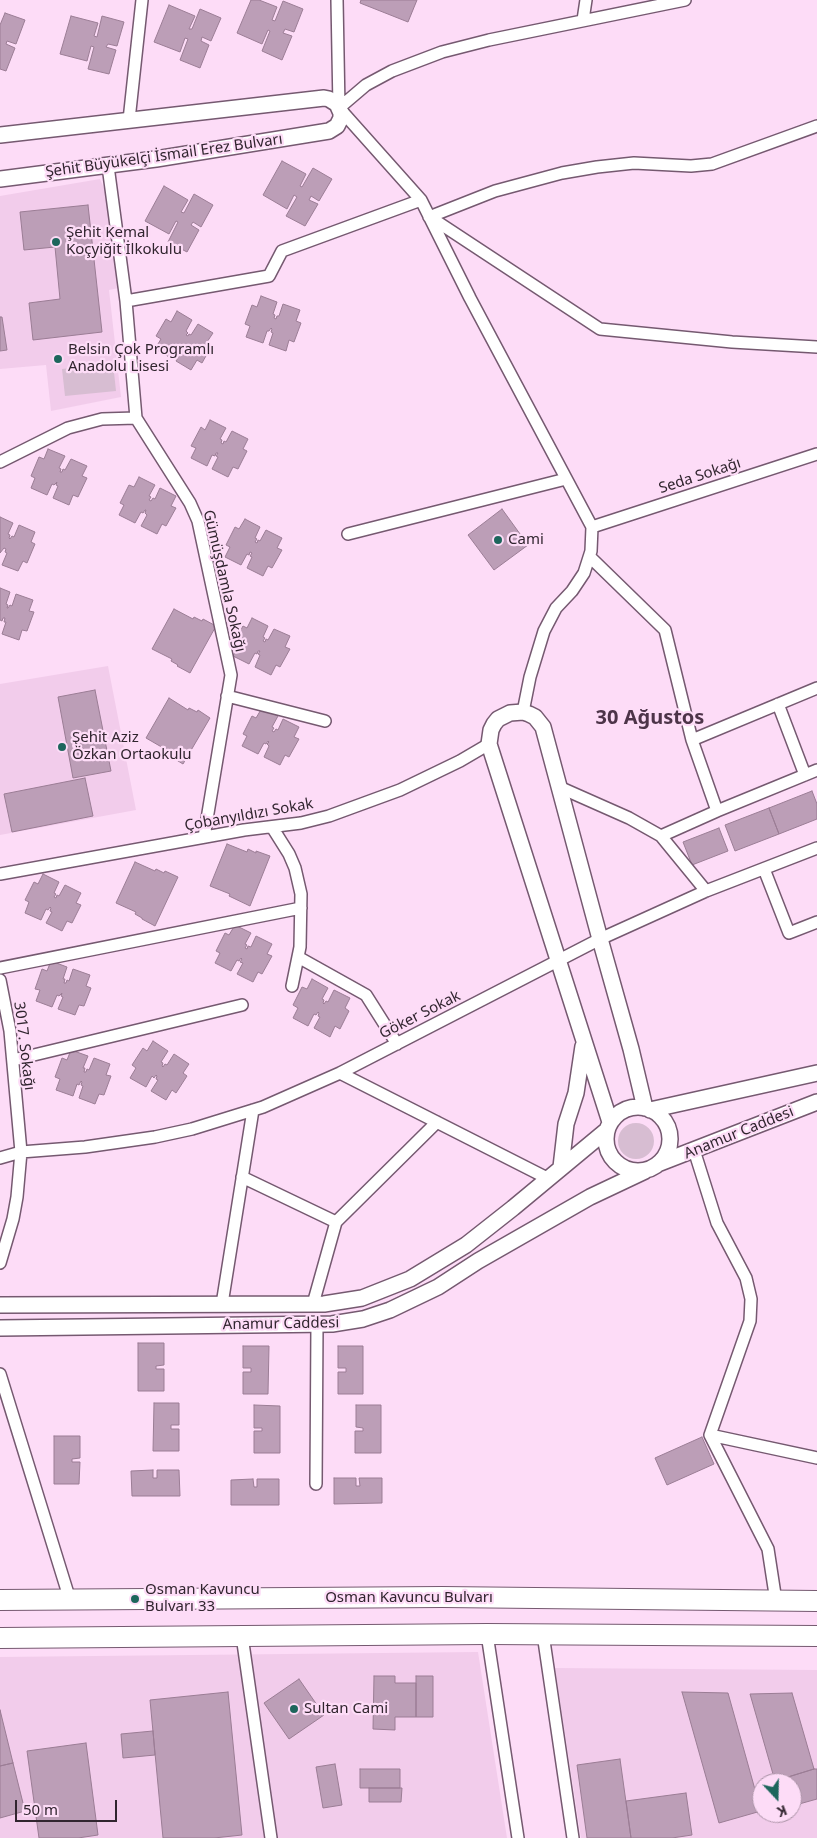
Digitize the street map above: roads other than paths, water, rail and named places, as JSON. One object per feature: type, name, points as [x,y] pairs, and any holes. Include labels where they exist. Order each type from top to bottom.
[{"type":"highway","name":"Osman Kavuncu Bulvarı","points":[[0,1600],[452,1598],[817,1601]]},
{"type":"highway","points":[[0,1638],[487,1634],[817,1636]]},
{"type":"street","points":[[129,120],[142,0]]},
{"type":"street","points":[[337,0],[339,108]]},
{"type":"street","points":[[583,20],[586,0]]},
{"type":"street","points":[[339,108],[366,85],[427,57],[466,45],[685,0]]},
{"type":"street","points":[[0,135],[324,98],[333,101],[421,200],[470,298],[592,527],[590,557],[578,582],[556,608],[544,631],[530,677],[523,712]]},
{"type":"street","name":"Şehit Büyükelçi İsmail Erez Bulvarı","points":[[0,179],[108,166],[329,131],[333,129],[341,118],[339,108]]},
{"type":"street","points":[[429,216],[494,191],[562,173],[634,163],[691,166],[712,164],[817,126]]},
{"type":"street","name":"Gümüşdamla Sokağı","points":[[108,166],[126,301],[136,418],[190,503],[198,521],[231,675],[204,837]]},
{"type":"street","points":[[126,301],[268,276],[282,251],[421,200]]},
{"type":"street","points":[[429,216],[600,329],[732,342],[817,347]]},
{"type":"street","points":[[0,462],[68,428],[102,419],[136,418]]},
{"type":"street","name":"Seda Sokağı","points":[[592,527],[817,454]]},
{"type":"street","points":[[348,534],[566,479]]},
{"type":"street","points":[[590,557],[665,630],[692,740],[717,810]]},
{"type":"street","points":[[692,740],[817,688]]},
{"type":"street","points":[[227,696],[325,721]]},
{"type":"street","points":[[778,704],[805,775]]},
{"type":"street","points":[[523,712],[535,717],[543,727],[648,1109],[663,1119],[670,1134],[668,1150],[660,1163],[645,1171],[628,1170],[614,1162],[606,1147],[609,1126],[584,1039],[489,744],[491,730],[498,719],[510,713],[523,712]]},
{"type":"street","name":"Çobanyıldızı Sokak","points":[[0,874],[329,816],[365,804],[430,776],[489,744]]},
{"type":"street","points":[[661,836],[717,810],[817,770]]},
{"type":"street","points":[[559,787],[629,818],[661,836],[706,891]]},
{"type":"street","points":[[272,827],[286,847],[295,868],[301,894],[298,958],[292,986]]},
{"type":"street","name":"Göker Sokak","points":[[0,1158],[21,1152],[85,1147],[154,1137],[192,1129],[253,1110],[297,1093],[340,1073],[600,940],[706,891],[817,848]]},
{"type":"street","points":[[764,869],[788,933],[817,922]]},
{"type":"street","points":[[0,968],[301,908]]},
{"type":"street","points":[[298,958],[366,995],[397,1044]]},
{"type":"street","name":"3017. Sokağı","points":[[0,980],[10,1031],[21,1152],[13,1220],[0,1263]]},
{"type":"street","points":[[12,1060],[242,1005]]},
{"type":"street","points":[[561,1167],[566,1124],[579,1076],[584,1039]]},
{"type":"street","points":[[340,1073],[549,1179]]},
{"type":"street","points":[[609,1126],[616,1116],[629,1108],[648,1109],[817,1074]]},
{"type":"street","name":"Anamur Caddesi","points":[[660,1163],[817,1102]]},
{"type":"street","points":[[222,1304],[253,1110]]},
{"type":"street","points":[[313,1304],[336,1222],[438,1122]]},
{"type":"street","name":"Anamur Caddesi","points":[[0,1305],[313,1304],[343,1302],[362,1298],[410,1279],[466,1244],[549,1179],[609,1126]]},
{"type":"street","points":[[694,1150],[717,1223],[746,1278],[751,1299],[750,1321],[710,1435],[768,1550],[776,1601]]},
{"type":"street","name":"Anamur Caddesi","points":[[0,1328],[332,1324],[363,1319],[417,1298],[590,1197],[645,1171]]},
{"type":"street","points":[[242,1177],[336,1222]]},
{"type":"street","points":[[316,1484],[317,1324]]},
{"type":"street","points":[[0,1374],[70,1600]]},
{"type":"street","points":[[710,1435],[817,1458]]},
{"type":"street","points":[[487,1634],[518,1838]]},
{"type":"street","points":[[543,1634],[573,1838]]},
{"type":"street","points":[[242,1636],[271,1838]]},
{"type":"place","name":"Şehit Kemal Koçyiğit İlkokulu","points":[[56,242]]},
{"type":"place","name":"Belsin Çok Programlı Anadolu Lisesi","points":[[58,359]]},
{"type":"place","name":"Cami","points":[[498,540]]},
{"type":"place","name":"Şehit Aziz Özkan Ortaokulu","points":[[62,747]]},
{"type":"place","name":"Osman Kavuncu Bulvarı 33","points":[[135,1599]]},
{"type":"place","name":"Sultan Cami","points":[[294,1709]]},
{"type":"district","name":"30 Ağustos","points":[[650,718]]}]
